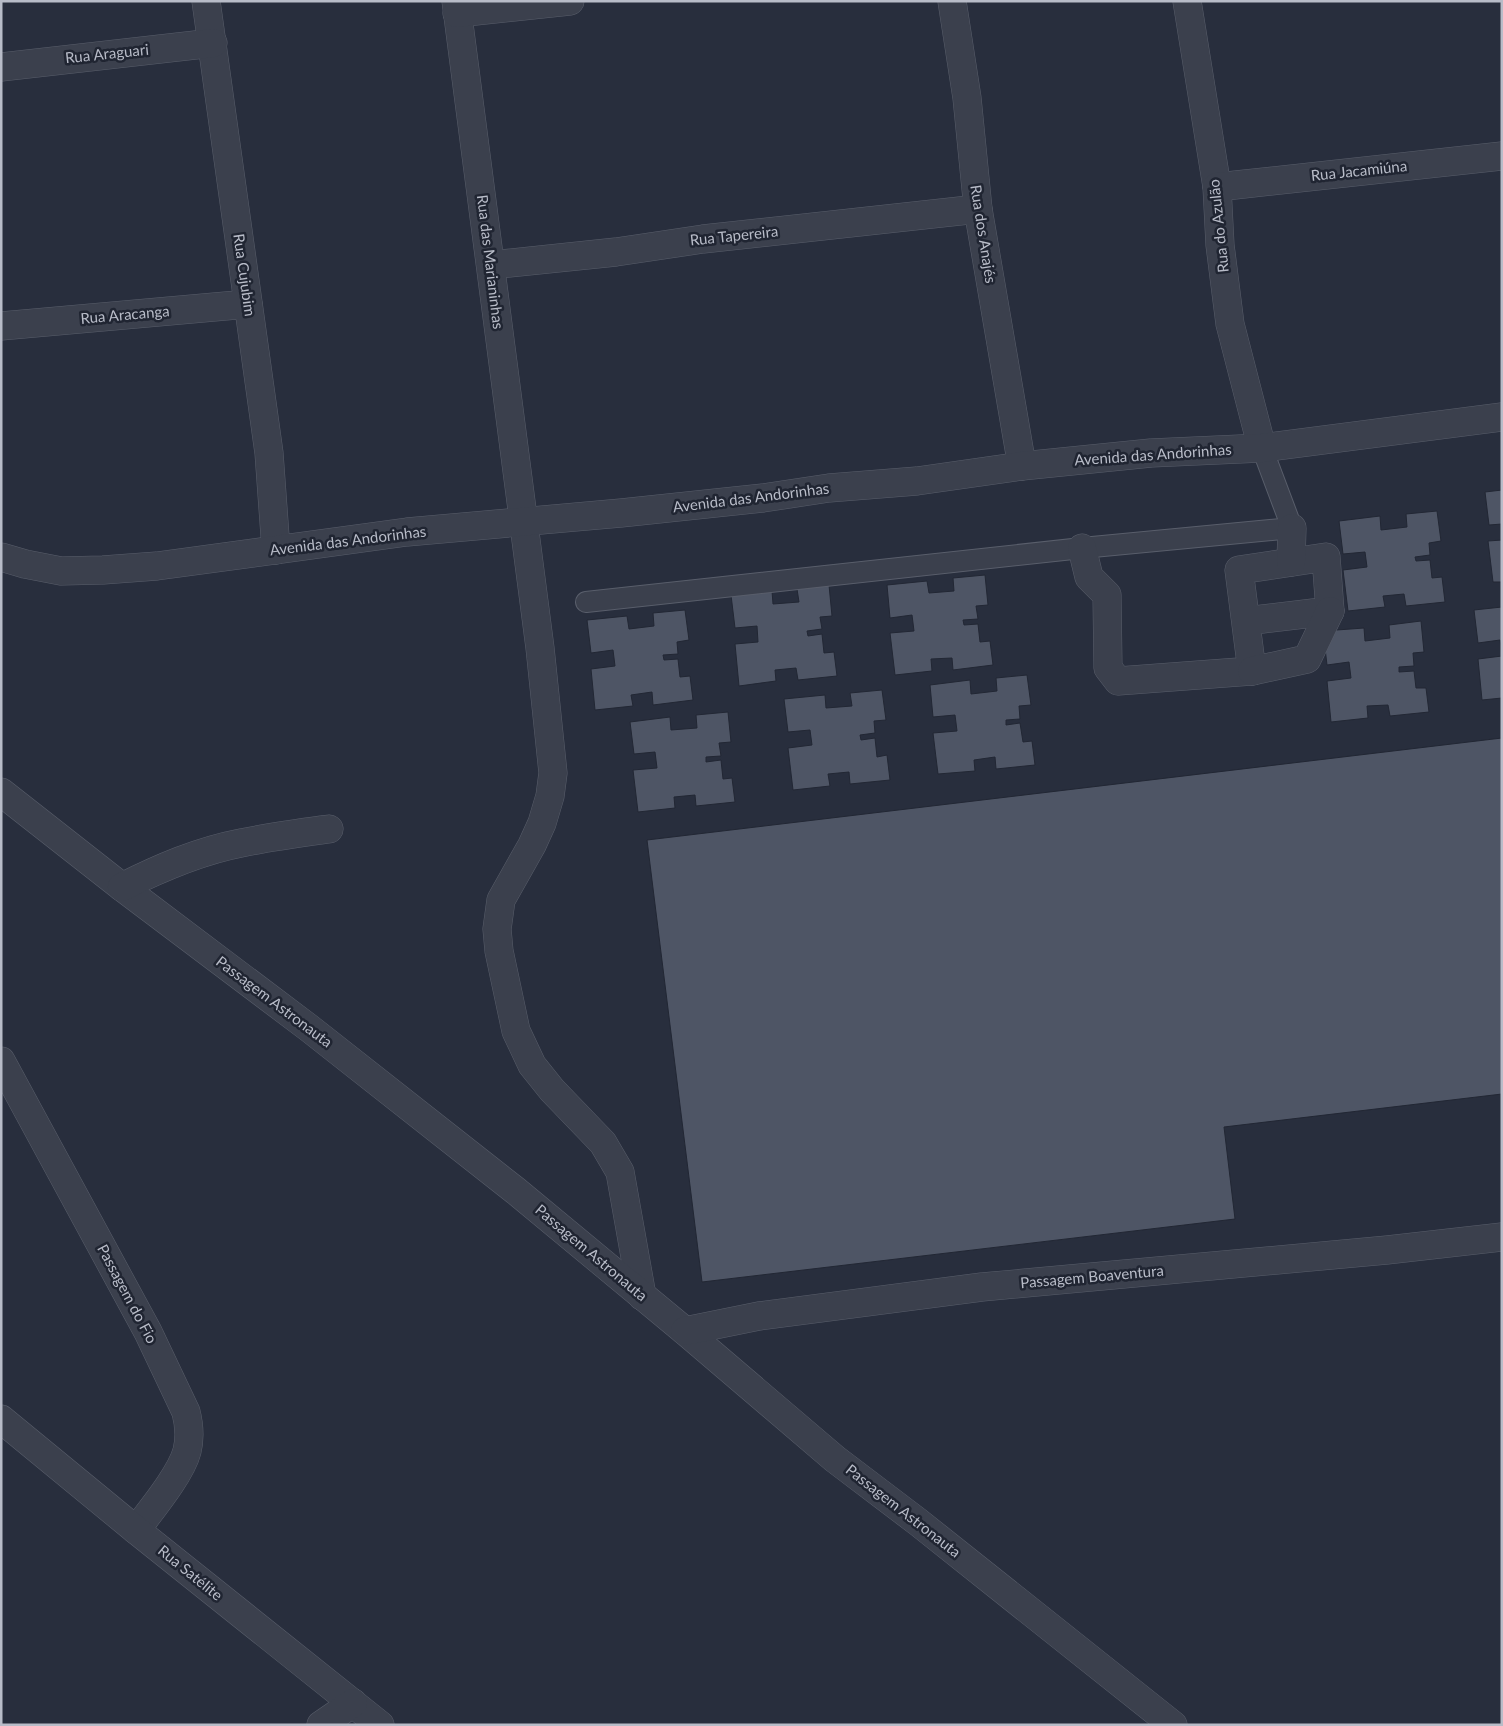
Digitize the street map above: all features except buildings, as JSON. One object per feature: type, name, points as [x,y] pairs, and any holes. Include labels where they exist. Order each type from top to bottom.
[{"type":"street","name":"Rua Cujubim","points":[[206,1],[269,453],[276,550]]},
{"type":"street","points":[[456,7],[570,1]]},
{"type":"street","name":"Rua dos Anajés","points":[[952,1],[967,98],[978,209],[1022,466]]},
{"type":"street","name":"Rua do Azulão","points":[[1187,1],[1216,187],[1220,245],[1230,324],[1262,448]]},
{"type":"street","name":"Rua das Marianinhas","points":[[456,7],[540,648],[553,773],[550,796],[542,823],[502,900],[497,929],[499,951],[516,1031],[532,1065],[552,1090],[603,1143],[620,1172],[642,1296]]},
{"type":"street","name":"Rua Araguari","points":[[1,66],[213,43]]},
{"type":"street","name":"Rua Jacamiúna","points":[[1216,187],[1502,156]]},
{"type":"street","name":"Rua Tapereira","points":[[491,265],[616,252],[703,239],[978,209]]},
{"type":"street","name":"Rua Aracanga","points":[[1,326],[248,304]]},
{"type":"street","name":"Avenida das Andorinhas","points":[[1,557],[61,571],[158,566],[407,532],[763,498],[829,488],[917,481],[1022,466],[1151,453],[1262,448],[1502,418]]},
{"type":"street","points":[[1292,528],[1292,562]]},
{"type":"street","points":[[1082,548],[1090,577],[1107,595],[1108,668],[1118,681],[1252,671],[1307,659],[1330,611],[1326,557],[1239,570],[1252,671]]},
{"type":"street","points":[[1246,621],[1330,611]]},
{"type":"street","name":"Passagem Astronauta","points":[[1,792],[122,887],[301,1022],[509,1185],[835,1459],[918,1522],[1173,1725]]},
{"type":"street","points":[[122,887],[172,863],[209,851],[240,843],[329,829]]},
{"type":"street","name":"Passagem do Fio","points":[[1,1061],[148,1332],[186,1412],[188,1424],[187,1451],[170,1484],[136,1530]]},
{"type":"street","name":"Passagem Boaventura","points":[[685,1331],[768,1314],[982,1287],[1387,1250],[1502,1237]]},
{"type":"street","name":"Rua Satélite","points":[[1,1418],[136,1530],[380,1725]]},
{"type":"street","points":[[321,1725],[353,1703]]},
{"type":"lane","points":[[586,602],[1082,548],[1292,528],[1262,448]]}]
